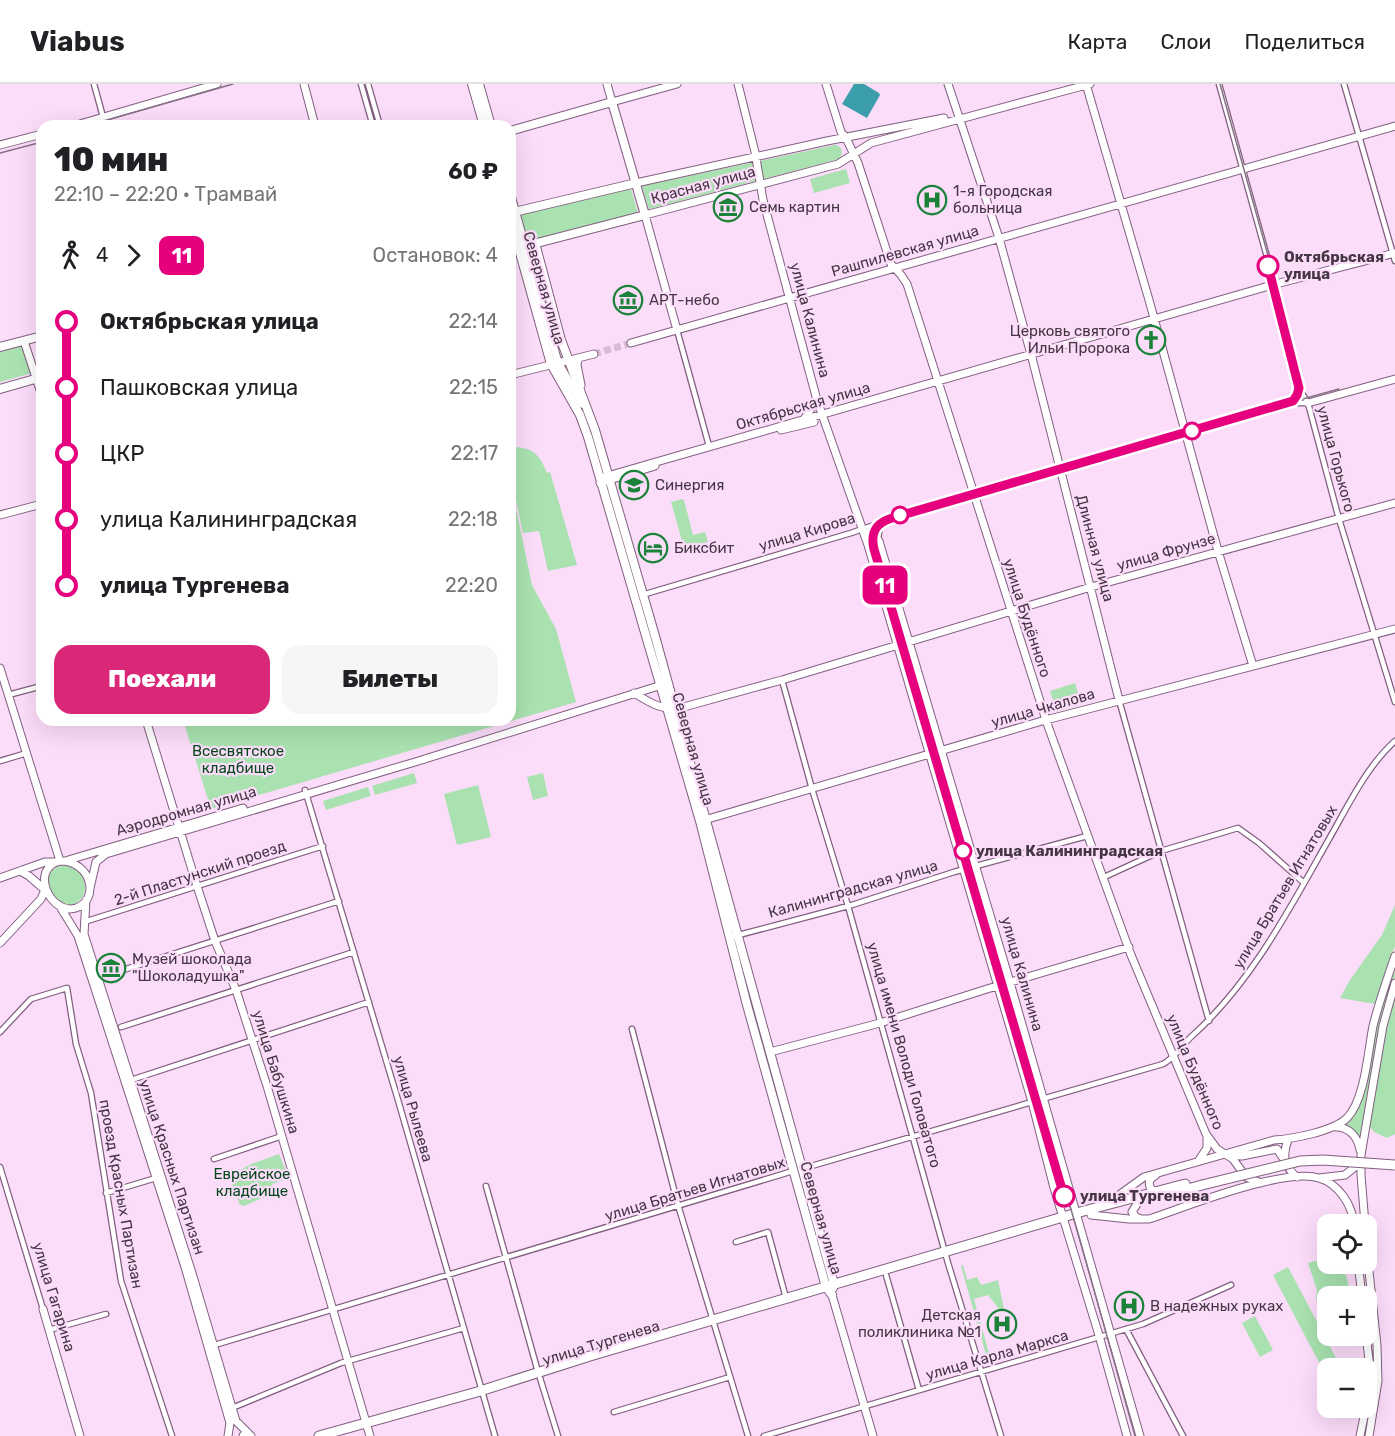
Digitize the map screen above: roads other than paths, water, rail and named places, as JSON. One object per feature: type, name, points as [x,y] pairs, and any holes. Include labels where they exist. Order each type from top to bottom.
[{"type":"highway","name":"улица Тургенева","points":[[1076,1216],[1091,1215],[1137,1204],[1300,1161],[1395,1165]]},
{"type":"highway","name":"улица Тургенева","points":[[340,1436],[1064,1220],[1103,1206],[1185,1184],[1199,1186]]},
{"type":"highway","name":"улица Тургенева","points":[[714,1323],[786,1298],[886,1275],[946,1255]]},
{"type":"highway","name":"улица Тургенева","points":[[319,1436],[368,1429]]},
{"type":"main road","points":[[472,84],[482,120]]},
{"type":"main road","points":[[479,84],[489,120]]},
{"type":"main road","points":[[516,129],[612,102],[645,215]]},
{"type":"main road","name":"Красная улица","points":[[516,213],[636,183]]},
{"type":"main road","name":"Красная улица","points":[[517,248],[645,215]]},
{"type":"main road","name":"Северная улица","points":[[535,243],[568,360],[582,391],[609,478],[642,595],[662,683]]},
{"type":"main road","name":"Северная улица","points":[[517,248],[554,363],[580,415],[672,709],[831,1289]]},
{"type":"main road","points":[[0,347],[36,338]]},
{"type":"main road","points":[[0,389],[36,379]]},
{"type":"main road","name":"Северная улица","points":[[749,993],[770,1052],[798,1170]]},
{"type":"street","points":[[94,84],[103,117]]},
{"type":"street","points":[[93,120],[192,88],[217,84]]},
{"type":"street","points":[[304,84],[313,120]]},
{"type":"street","points":[[361,84],[371,120]]},
{"type":"street","points":[[368,84],[378,120]]},
{"type":"street","points":[[607,84],[612,102],[677,84]]},
{"type":"street","name":"улица Калинина","points":[[738,84],[756,157],[759,185],[817,400],[862,529],[930,753],[1127,1436]]},
{"type":"street","name":"улица Будённого","points":[[826,84],[841,132],[855,154],[887,253],[894,269],[902,275],[907,284],[1046,720],[1129,948],[1206,1134],[1213,1146],[1233,1159],[1252,1181],[1261,1183]]},
{"type":"street","name":"Длинная улица","points":[[948,84],[999,238],[1032,356],[1119,700],[1209,1021]]},
{"type":"street","name":"Красная улица","points":[[645,215],[838,164],[872,142],[1074,84]]},
{"type":"street","points":[[1088,84],[1218,551],[1253,666]]},
{"type":"street","name":"Красная улица","points":[[636,183],[896,127],[958,117],[1088,84]]},
{"type":"street","name":"улица Горького","points":[[1219,84],[1275,287],[1301,392],[1308,403],[1339,519],[1395,702]]},
{"type":"street","points":[[1344,84],[1394,256]]},
{"type":"street","name":"Рашпилевская улица","points":[[631,343],[1395,126]]},
{"type":"street","points":[[896,127],[898,136]]},
{"type":"street","points":[[0,146],[36,137]]},
{"type":"street","points":[[645,215],[709,446]]},
{"type":"street","name":"Октябрьская улица","points":[[609,478],[1275,287],[1394,256]]},
{"type":"street","points":[[24,341],[36,371]]},
{"type":"street","points":[[516,373],[594,354]]},
{"type":"street","name":"Северная улица","points":[[578,358],[577,367],[582,391]]},
{"type":"street","name":"Северная улица","points":[[554,363],[589,416]]},
{"type":"street","name":"улица Кирова","points":[[642,595],[1185,434],[1295,403],[1308,403],[1395,380]]},
{"type":"street","points":[[804,419],[817,400]]},
{"type":"street","name":"Октябрьская улица","points":[[600,481],[709,446],[804,419],[823,417]]},
{"type":"street","name":"улица Фрунзе","points":[[672,709],[782,680],[1091,587],[1395,503]]},
{"type":"street","points":[[0,515],[36,506]]},
{"type":"street","points":[[879,541],[880,526],[886,521]]},
{"type":"street","points":[[862,529],[873,534],[879,541]]},
{"type":"street","name":"улица Калинина","points":[[879,541],[1010,982],[1076,1216],[1090,1256],[1140,1436]]},
{"type":"street","name":"улица Чкалова","points":[[703,820],[1046,720],[1395,629]]},
{"type":"street","points":[[0,668],[60,861]]},
{"type":"street","name":"улица имени Володи Головатого","points":[[782,680],[914,1136],[946,1255],[1001,1436]]},
{"type":"street","name":"Аэродромная улица","points":[[0,878],[45,862],[60,861],[180,829],[306,792],[662,683]]},
{"type":"street","name":"Аэродромная улица","points":[[306,792],[662,683]]},
{"type":"street","points":[[8,695],[36,688]]},
{"type":"street","points":[[634,693],[657,706],[672,709]]},
{"type":"street","name":"улица Бабушкина","points":[[148,726],[215,941],[236,990],[252,1040],[368,1429]]},
{"type":"street","name":"улица Братьев Игнатовых","points":[[218,1344],[506,1259],[678,1205],[1163,1064],[1220,1010],[1260,957],[1356,793],[1374,766],[1395,741]]},
{"type":"street","points":[[0,761],[27,753]]},
{"type":"street","name":"улица Рылеева","points":[[306,792],[495,1436]]},
{"type":"street","points":[[1102,878],[1161,851],[1238,828],[1260,843],[1304,884]]},
{"type":"street","name":"Аэродромная улица","points":[[90,888],[94,866],[102,856],[180,829]]},
{"type":"street","name":"Калининградская улица","points":[[734,936],[848,906],[976,866],[1087,836]]},
{"type":"street","name":"2-й Пластунский проезд","points":[[84,922],[323,846]]},
{"type":"street","points":[[0,943],[41,899],[45,890],[45,875],[49,867],[60,861],[72,862],[83,869],[89,879],[90,888],[86,900],[74,908],[67,908],[59,905],[45,890],[29,876],[20,871]]},
{"type":"street","points":[[41,899],[51,898]]},
{"type":"street","name":"улица Красных Партизан","points":[[86,900],[84,934],[232,1408],[237,1422],[251,1436]]},
{"type":"street","points":[[98,978],[339,901]]},
{"type":"street","name":"улица Красных Партизан","points":[[59,905],[78,936],[188,1275],[230,1424],[228,1436]]},
{"type":"street","points":[[770,1052],[880,1023],[1129,948]]},
{"type":"street","points":[[121,1027],[354,952]]},
{"type":"street","points":[[1335,1127],[1347,1118],[1358,1101],[1374,1026],[1395,956]]},
{"type":"street","points":[[1364,1214],[1360,1175],[1371,1085],[1383,1026],[1395,983]]},
{"type":"street","name":"проезд Красных Партизан","points":[[0,1032],[31,999],[67,988],[76,1044],[91,1093],[122,1286],[172,1436]]},
{"type":"street","points":[[131,1080],[369,1002]]},
{"type":"street","points":[[632,1029],[678,1205],[748,1436]]},
{"type":"street","points":[[1103,1206],[1138,1180],[1158,1173],[1274,1140],[1288,1140],[1335,1127],[1343,1127],[1351,1132],[1359,1144],[1362,1158]]},
{"type":"street","points":[[1197,1162],[1207,1148],[1206,1134]]},
{"type":"street","points":[[214,1159],[282,1136]]},
{"type":"street","points":[[1285,1161],[1285,1148],[1288,1140]]},
{"type":"street","points":[[1218,1196],[1238,1186],[1242,1156],[1251,1147]]},
{"type":"street","points":[[1223,1154],[1242,1156],[1277,1149],[1288,1169],[1297,1177]]},
{"type":"street","points":[[1091,1215],[1143,1220],[1261,1183],[1297,1177],[1319,1178],[1345,1175],[1362,1158]]},
{"type":"street","name":"улица Гагарина","points":[[0,1167],[80,1436]]},
{"type":"street","points":[[1158,1173],[1150,1179],[1149,1184],[1152,1191],[1159,1192]]},
{"type":"street","points":[[106,1193],[156,1178]]},
{"type":"street","points":[[1319,1178],[1343,1195],[1351,1214]]},
{"type":"street","points":[[486,1186],[558,1436]]},
{"type":"street","points":[[1137,1204],[1132,1212],[1143,1220]]},
{"type":"street","points":[[736,1242],[768,1232],[786,1298]]},
{"type":"street","points":[[1369,1274],[1377,1345],[1378,1381],[1369,1436]]},
{"type":"street","points":[[886,1275],[919,1390]]},
{"type":"street","name":"улица Карла Маркса","points":[[764,1436],[1143,1324],[1232,1285]]},
{"type":"street","name":"Северная улица","points":[[831,1289],[873,1436]]},
{"type":"street","points":[[50,1330],[106,1314]]},
{"type":"street","points":[[232,1408],[314,1373],[464,1328]]},
{"type":"street","points":[[1126,1329],[1183,1436]]},
{"type":"street","points":[[614,1412],[730,1377]]},
{"type":"street","points":[[1360,1436],[1363,1418]]},
{"type":"water","points":[[854,84],[864,84],[880,95],[867,118],[842,104]]},
{"type":"tunnel","points":[[594,354],[631,343]]},
{"type":"tram line","points":[[107,120],[233,84]]},
{"type":"tram line","points":[[1135,1436],[1080,1240],[874,539],[880,526],[886,522],[1287,406],[1298,399],[1301,386],[1276,284],[1220,84]]},
{"type":"tram line","points":[[0,153],[36,144]]},
{"type":"tram line","name":"11","points":[[1064,1196],[874,549],[873,534],[879,524],[892,518],[1293,401],[1299,388],[1268,266]]},
{"type":"tram line","points":[[1292,402],[1339,389]]},
{"type":"place","name":"1-я Городская больница","points":[[932,200]]},
{"type":"place","name":"Семь картин","points":[[728,207]]},
{"type":"place","name":"Октябрьская улица","points":[[1268,266]]},
{"type":"place","name":"АРТ-небо","points":[[628,300]]},
{"type":"place","name":"Церковь святого Ильи Пророка","points":[[1151,340]]},
{"type":"place","name":"Синергия","points":[[634,485]]},
{"type":"place","name":"Биксбит","points":[[653,548]]},
{"type":"place","name":"улица Калининградская","points":[[963,851]]},
{"type":"place","name":"Музей шоколада \"Шоколадушка\"","points":[[111,968]]},
{"type":"place","name":"улица Тургенева","points":[[1064,1196]]},
{"type":"place","name":"В надежных руках","points":[[1129,1306]]},
{"type":"place","name":"Детская поликлиника №1","points":[[1002,1324]]},
{"type":"park label","name":"Всесвятское кладбище","points":[[238,760]]},
{"type":"park label","name":"Еврейское кладбище","points":[[252,1182]]}]
